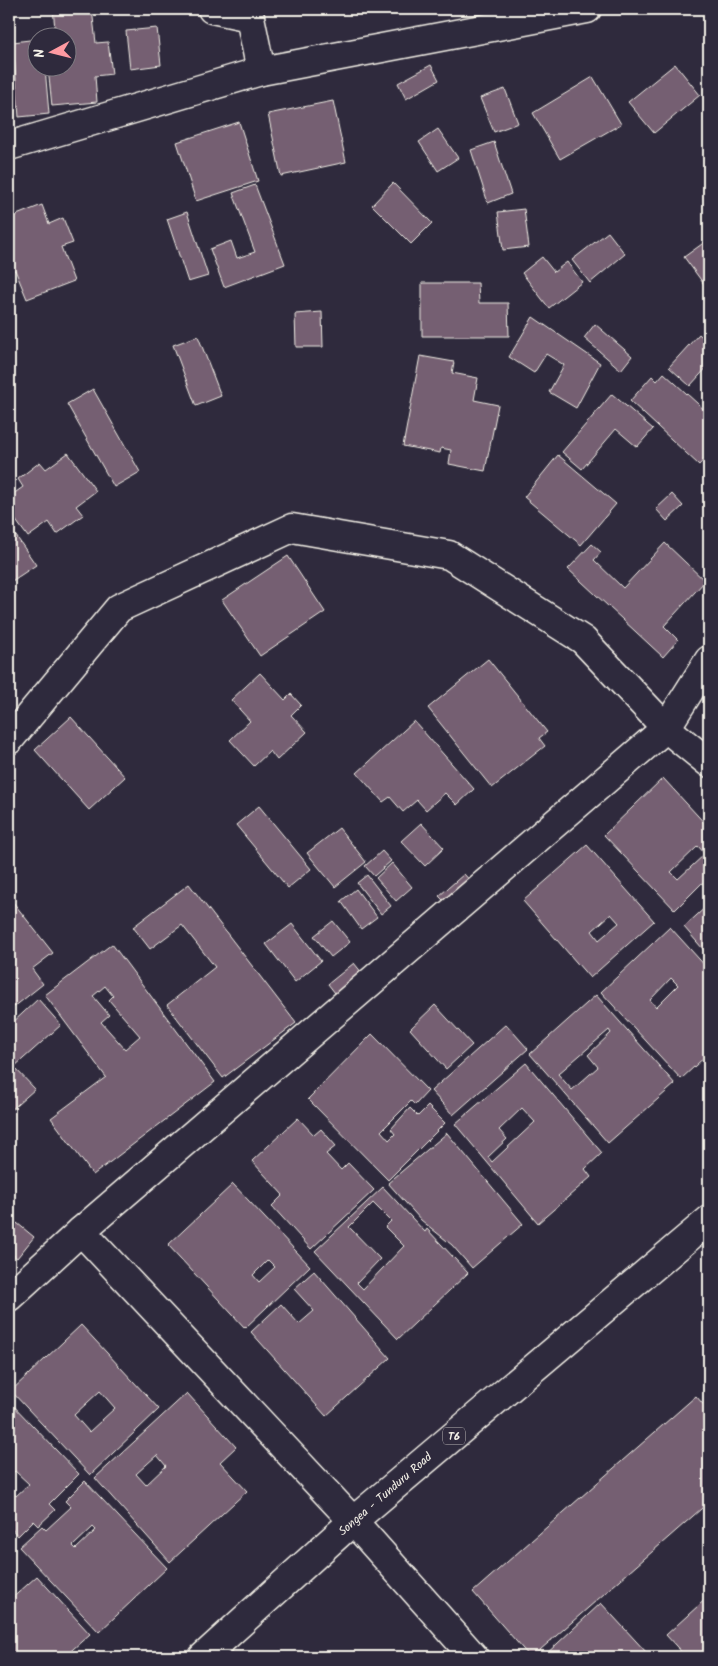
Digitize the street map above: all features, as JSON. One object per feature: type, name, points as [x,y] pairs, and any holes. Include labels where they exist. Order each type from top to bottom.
[{"type":"main road","points":[[212,9],[250,17],[261,71]]},
{"type":"main road","points":[[9,146],[261,71],[587,9]]},
{"type":"main road","points":[[9,740],[120,608],[292,528],[449,555],[583,640],[666,728],[709,763]]},
{"type":"main road","points":[[9,1297],[81,1231],[666,728],[709,660]]},
{"type":"main road","name":"Songea - Tunduru Road","points":[[203,1657],[353,1521],[709,1220]]},
{"type":"main road","points":[[81,1231],[353,1521],[474,1657]]},
{"type":"building","points":[[53,9],[92,9],[96,43],[108,42],[112,74],[95,76],[97,102],[52,106],[49,78],[78,78],[78,28],[55,28]]},
{"type":"building","points":[[157,28],[161,65],[130,69],[126,31]]},
{"type":"building","points":[[28,40],[28,78],[46,78],[49,114],[19,117],[13,42]]},
{"type":"building","points":[[675,64],[700,95],[654,133],[628,102]]},
{"type":"building","points":[[431,65],[439,80],[406,99],[398,83]]},
{"type":"building","points":[[593,77],[621,124],[560,159],[533,113]]},
{"type":"building","points":[[505,89],[518,123],[494,132],[480,98]]},
{"type":"building","points":[[333,101],[346,162],[281,176],[268,114]]},
{"type":"building","points":[[239,122],[258,181],[196,201],[177,142]]},
{"type":"building","points":[[438,129],[458,158],[438,171],[419,142]]},
{"type":"building","points":[[494,142],[511,194],[488,203],[471,150]]},
{"type":"building","points":[[393,183],[432,223],[411,244],[372,205]]},
{"type":"building","points":[[255,185],[285,264],[224,287],[210,249],[231,241],[237,258],[255,252],[233,193]]},
{"type":"building","points":[[42,205],[49,224],[63,218],[73,243],[61,247],[74,281],[27,299],[15,270],[9,272],[9,218]]},
{"type":"building","points":[[524,209],[529,247],[503,250],[498,212]]},
{"type":"building","points":[[187,212],[208,276],[188,282],[167,219]]},
{"type":"building","points":[[608,232],[625,254],[590,283],[572,260]]},
{"type":"building","points":[[709,239],[708,257],[709,291],[684,257]]},
{"type":"building","points":[[542,257],[554,272],[567,262],[582,282],[549,308],[522,273]]},
{"type":"building","points":[[422,283],[478,283],[479,303],[508,303],[509,336],[422,336]]},
{"type":"building","points":[[322,312],[323,347],[296,347],[295,314]]},
{"type":"building","points":[[533,317],[600,363],[576,408],[549,392],[564,365],[546,354],[534,373],[509,357]]},
{"type":"building","points":[[595,324],[632,356],[621,370],[584,338]]},
{"type":"building","points":[[699,334],[709,343],[709,365],[690,386],[669,367]]},
{"type":"building","points":[[198,336],[221,396],[196,406],[173,345]]},
{"type":"building","points":[[420,356],[454,362],[452,373],[478,378],[474,400],[498,405],[485,471],[449,464],[451,450],[441,448],[440,453],[403,446]]},
{"type":"building","points":[[664,373],[709,414],[709,454],[699,465],[630,401],[652,376],[657,381]]},
{"type":"building","points":[[93,389],[140,472],[114,487],[67,404]]},
{"type":"building","points":[[612,394],[653,429],[637,447],[616,429],[582,469],[562,452]]},
{"type":"building","points":[[68,453],[96,491],[76,506],[83,515],[57,534],[49,522],[28,537],[9,511],[9,497],[23,487],[18,479],[40,462],[46,469]]},
{"type":"building","points":[[558,455],[616,504],[581,545],[524,497]]},
{"type":"building","points":[[672,494],[683,506],[667,521],[656,509]]},
{"type":"building","points":[[16,536],[36,565],[9,583],[9,540]]},
{"type":"building","points":[[665,543],[705,581],[664,626],[678,640],[663,657],[568,569],[592,544],[601,552],[594,560],[623,588]]},
{"type":"building","points":[[288,556],[325,612],[260,656],[222,600]]},
{"type":"building","points":[[488,659],[547,732],[539,738],[545,746],[492,788],[428,708]]},
{"type":"building","points":[[260,673],[285,700],[291,694],[301,705],[291,715],[307,732],[277,760],[270,751],[254,766],[230,740],[250,721],[231,700]]},
{"type":"building","points":[[71,717],[125,777],[89,810],[35,750]]},
{"type":"building","points":[[414,721],[474,789],[457,805],[445,793],[426,810],[417,800],[403,812],[390,797],[383,802],[357,773]]},
{"type":"building","points":[[663,778],[709,828],[709,876],[675,910],[604,835]],"holes":[[[698,846],[705,854],[678,879],[671,872]]]},
{"type":"building","points":[[259,806],[311,869],[288,888],[236,825]]},
{"type":"building","points":[[421,823],[444,848],[425,866],[401,841]]},
{"type":"building","points":[[339,828],[366,862],[335,887],[307,853]]},
{"type":"building","points":[[587,845],[654,921],[590,978],[523,901]],"holes":[[[611,914],[619,923],[599,940],[592,931]]]},
{"type":"building","points":[[382,851],[391,861],[374,876],[365,866]]},
{"type":"building","points":[[392,863],[412,887],[396,901],[376,878]]},
{"type":"building","points":[[464,874],[473,884],[449,906],[439,896]]},
{"type":"building","points":[[367,875],[391,906],[381,914],[357,883]]},
{"type":"building","points":[[189,884],[296,1023],[223,1078],[167,1005],[215,967],[182,925],[150,949],[133,927]]},
{"type":"building","points":[[356,889],[377,917],[361,929],[341,901]]},
{"type":"building","points":[[9,897],[53,953],[32,969],[43,984],[9,1011],[9,957],[14,953],[9,947]]},
{"type":"building","points":[[709,904],[709,956],[684,927]]},
{"type":"building","points":[[333,921],[350,942],[331,957],[314,936]]},
{"type":"building","points":[[292,924],[321,961],[295,982],[266,944]]},
{"type":"building","points":[[670,927],[709,970],[709,1053],[681,1079],[601,992]],"holes":[[[671,978],[678,985],[656,1007],[650,1000]]]},
{"type":"building","points":[[112,944],[215,1082],[93,1175],[51,1118],[106,1077],[45,995]],"holes":[[[105,986],[113,996],[109,1000],[140,1036],[125,1049],[101,1022],[109,1015],[93,996]]]},
{"type":"building","points":[[354,963],[362,973],[335,993],[328,984]]},
{"type":"building","points":[[596,995],[675,1084],[608,1143],[530,1054]],"holes":[[[609,1030],[611,1033],[588,1055],[598,1067],[572,1090],[558,1074]]]},
{"type":"building","points":[[38,999],[61,1025],[14,1067],[35,1089],[9,1112],[9,1026]]},
{"type":"building","points":[[435,1005],[472,1045],[446,1069],[410,1029]]},
{"type":"building","points":[[506,1024],[528,1049],[453,1115],[431,1091]]},
{"type":"building","points":[[372,1034],[428,1091],[415,1105],[411,1101],[381,1131],[389,1140],[395,1134],[391,1129],[410,1108],[418,1116],[428,1106],[445,1123],[388,1180],[308,1099]]},
{"type":"building","points":[[526,1063],[602,1153],[585,1169],[591,1177],[538,1223],[455,1124]],"holes":[[[522,1108],[535,1122],[492,1162],[488,1157],[507,1139],[499,1130]]]},
{"type":"building","points":[[298,1118],[314,1135],[321,1129],[336,1146],[326,1154],[341,1170],[348,1163],[374,1190],[311,1249],[272,1206],[283,1195],[252,1161]]},
{"type":"building","points":[[447,1133],[523,1224],[472,1268],[452,1245],[421,1220],[388,1183]]},
{"type":"building","points":[[233,1184],[310,1266],[245,1328],[168,1245]],"holes":[[[268,1260],[275,1267],[259,1282],[253,1275]]]},
{"type":"building","points":[[383,1187],[425,1232],[427,1229],[468,1273],[398,1339],[315,1251]],"holes":[[[373,1203],[391,1221],[385,1227],[404,1246],[363,1289],[357,1283],[380,1259],[349,1227]]]},
{"type":"building","points":[[17,1223],[34,1237],[17,1258],[9,1252],[9,1232]]},
{"type":"building","points":[[314,1271],[390,1358],[326,1416],[251,1332],[281,1304],[299,1324],[314,1311],[294,1289]]},
{"type":"building","points":[[81,1325],[159,1409],[90,1475],[11,1391]],"holes":[[[100,1391],[115,1408],[89,1432],[74,1415]]]},
{"type":"building","points":[[187,1393],[236,1447],[220,1462],[247,1491],[170,1562],[95,1478]],"holes":[[[157,1455],[166,1466],[146,1485],[136,1474]]]},
{"type":"building","points":[[696,1396],[709,1411],[709,1502],[530,1657],[473,1592]]},
{"type":"building","points":[[9,1401],[79,1474],[49,1504],[55,1510],[38,1526],[33,1521],[18,1536],[9,1526],[9,1488],[16,1496],[29,1484],[15,1471],[9,1477]]},
{"type":"building","points":[[85,1481],[167,1568],[99,1632],[19,1547],[42,1526],[46,1530],[71,1507],[65,1501]],"holes":[[[93,1527],[96,1530],[76,1549],[73,1546]]]},
{"type":"building","points":[[37,1576],[90,1634],[64,1657],[9,1657],[9,1601]]},
{"type":"building","points":[[709,1596],[709,1657],[686,1657],[666,1635]]},
{"type":"building","points":[[601,1603],[647,1653],[645,1657],[543,1657]]}]
